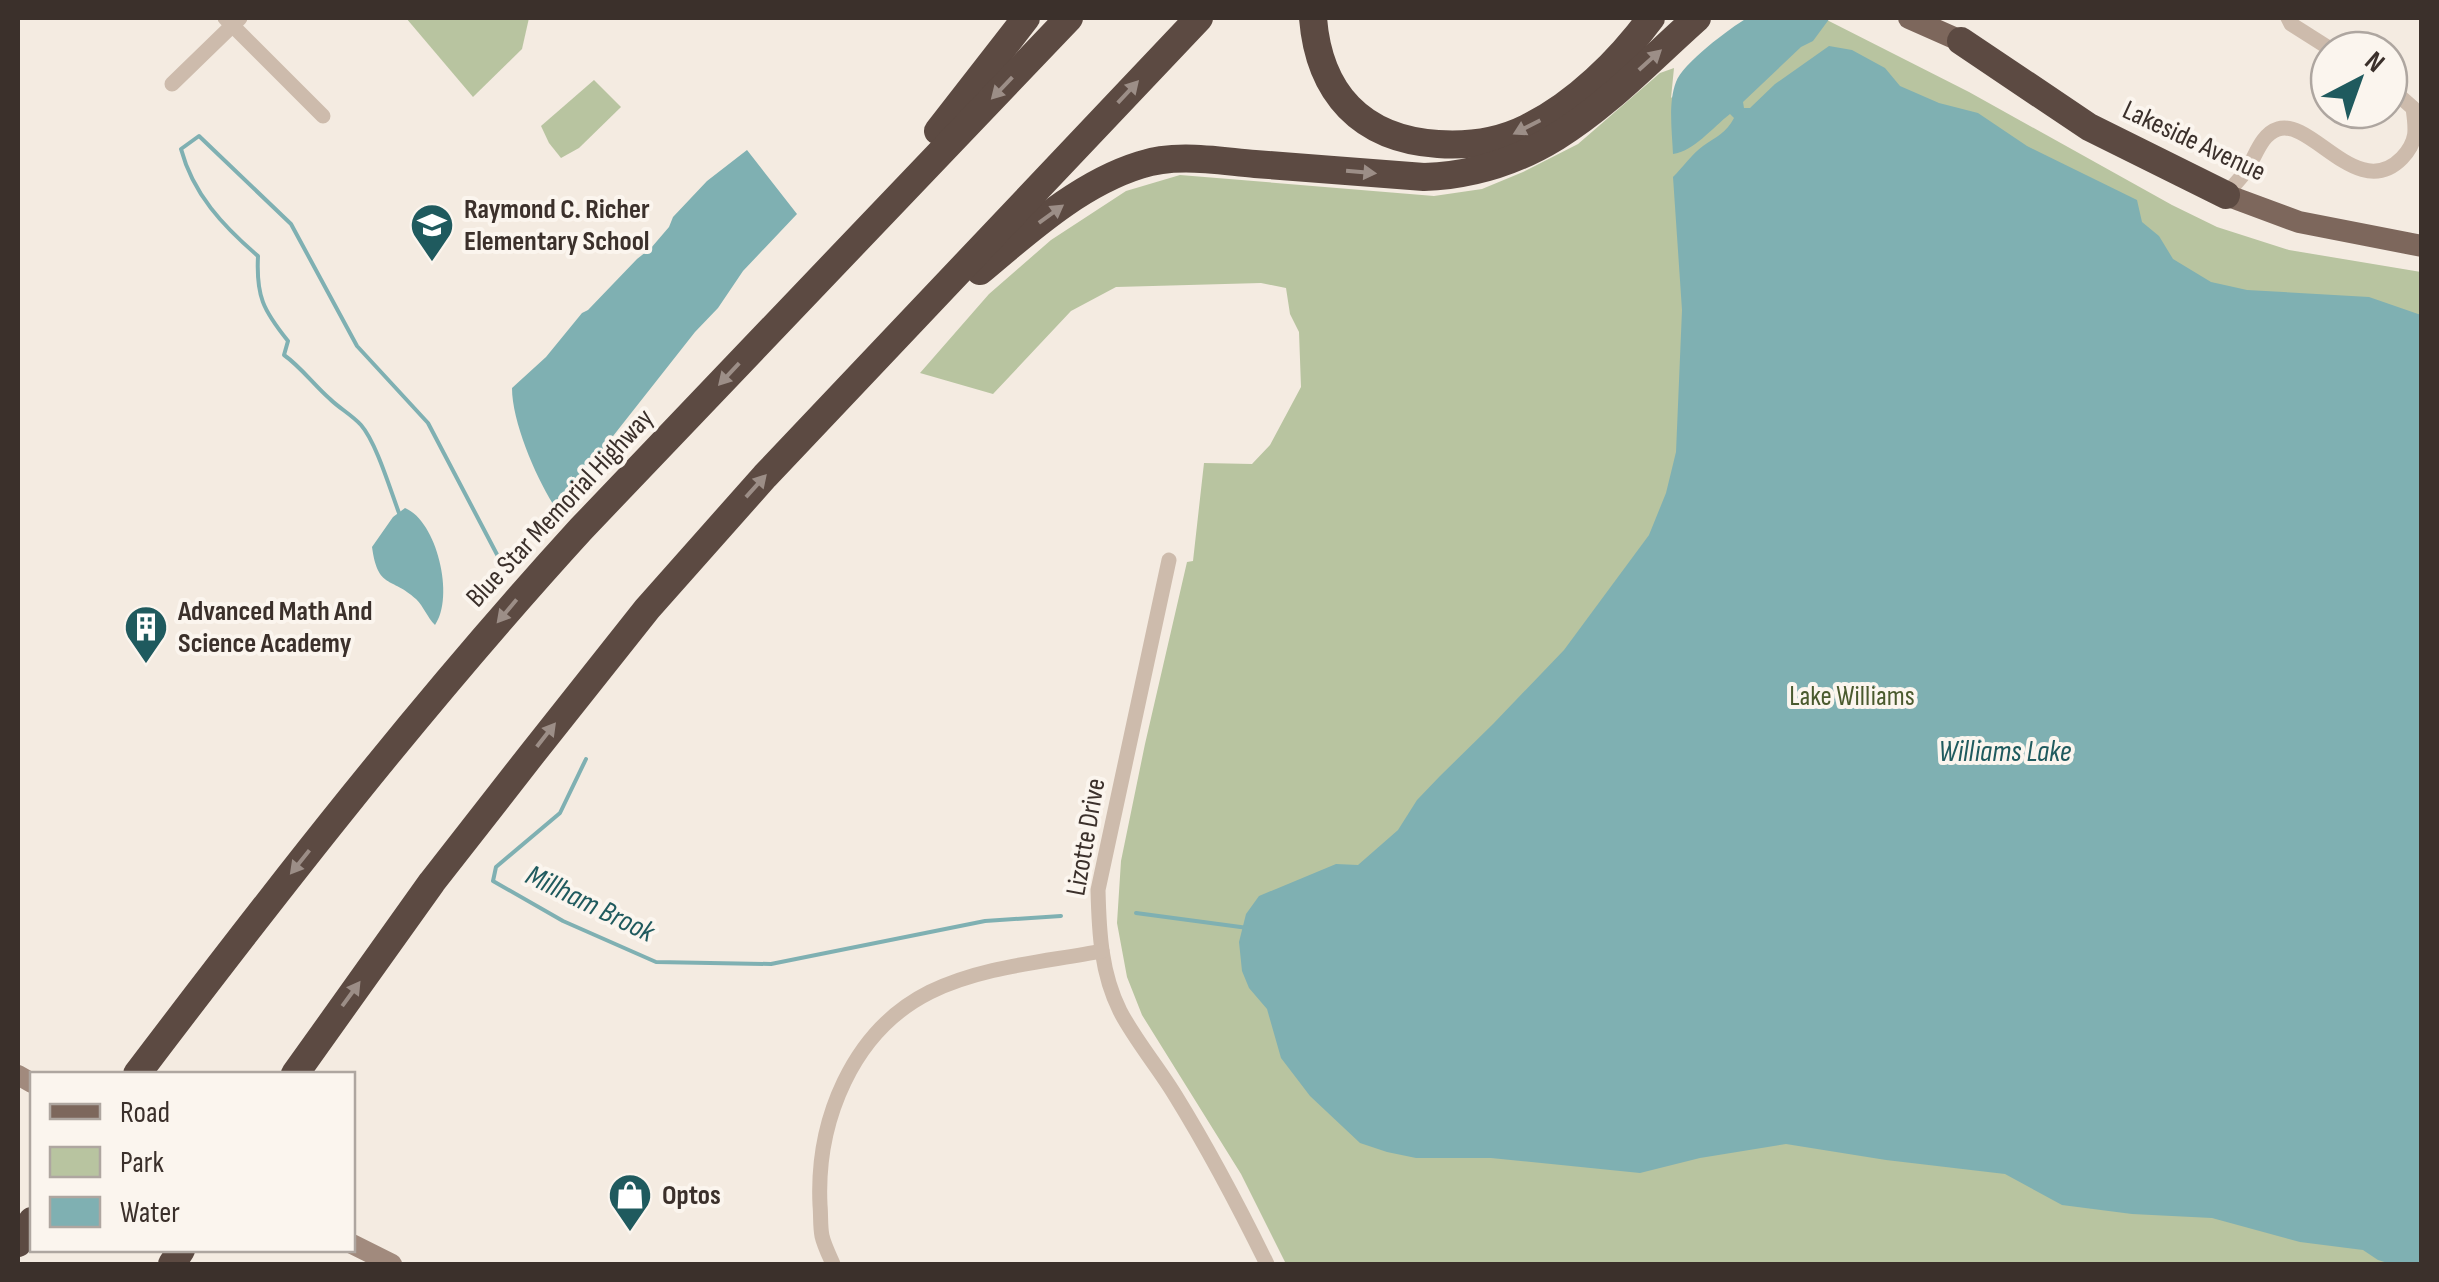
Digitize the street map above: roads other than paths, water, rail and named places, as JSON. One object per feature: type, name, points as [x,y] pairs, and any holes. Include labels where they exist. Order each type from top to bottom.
[{"type":"highway","points":[[760,341],[947,119],[1026,18]]},
{"type":"highway","name":"Blue Star Memorial Highway","points":[[139,1072],[289,876],[487,634],[581,529],[1069,18]]},
{"type":"highway","points":[[296,1072],[452,856],[612,652],[730,514],[1199,18]]},
{"type":"highway","points":[[1313,18],[1315,42],[1326,75],[1344,104],[1360,119],[1405,139],[1454,145],[1503,138],[1528,128],[1594,80],[1652,18]]},
{"type":"highway","points":[[893,342],[1054,212],[1138,165],[1154,160],[1196,160],[1424,178],[1486,170],[1516,159],[1565,132],[1698,18]]},
{"type":"highway","name":"Lakeside Avenue","points":[[1961,41],[2089,127],[2226,195]]},
{"type":"main road","name":"Lakeside Avenue","points":[[1909,18],[1961,41]]},
{"type":"main road","name":"Lakeside Avenue","points":[[1935,18],[1961,41]]},
{"type":"main road","name":"Lakeside Avenue","points":[[2226,195],[2299,222],[2422,246]]},
{"type":"main road","points":[[355,1246],[392,1264]]},
{"type":"street","points":[[2288,18],[2309,35]]},
{"type":"street","points":[[172,84],[233,20],[324,116]]},
{"type":"street","points":[[2226,195],[2265,137],[2277,129],[2289,128],[2355,168],[2393,167],[2409,150],[2416,131],[2414,108],[2409,104]]},
{"type":"street","name":"Lizotte Drive","points":[[1169,560],[1098,890],[1099,933],[1105,968],[1120,1010],[1175,1094],[1268,1264]]},
{"type":"street","points":[[833,1264],[822,1235],[819,1186],[825,1134],[838,1094],[854,1062],[873,1037],[900,1010],[930,992],[972,975],[1102,951]]},
{"type":"water","name":"Williams Lake","points":[[1747,18],[1830,18],[1813,41],[1801,47],[1743,102],[1744,108],[1750,108],[1775,84],[1829,46],[1852,50],[1885,68],[1900,86],[1939,103],[1978,113],[2027,146],[2137,200],[2142,222],[2159,236],[2173,259],[2211,282],[2247,290],[2369,297],[2421,315],[2421,1264],[2391,1264],[2363,1250],[2300,1242],[2212,1218],[2062,1205],[2005,1174],[1786,1144],[1700,1158],[1640,1173],[1491,1158],[1416,1158],[1360,1143],[1310,1096],[1281,1058],[1267,1009],[1249,988],[1242,971],[1239,942],[1246,914],[1259,896],[1336,864],[1358,865],[1398,830],[1417,800],[1564,650],[1649,535],[1666,493],[1676,452],[1682,310],[1673,177],[1699,149],[1725,131],[1734,118],[1730,114],[1696,144],[1673,154],[1674,90],[1680,74],[1697,56]]},
{"type":"water","points":[[747,150],[797,214],[743,271],[718,308],[600,453],[589,473],[553,504],[526,448],[512,388],[546,357],[582,313],[651,248],[673,217],[707,181]]},
{"type":"water","points":[[405,508],[426,528],[440,561],[443,597],[435,625],[416,599],[382,576],[375,561],[372,547],[393,517]]},
{"type":"waterway","name":"Millham Brook","points":[[399,513],[367,433],[284,355],[288,341],[263,302],[258,256],[211,208],[186,165],[181,149],[199,136],[291,224],[357,346],[428,423],[502,564]]},
{"type":"waterway","name":"Millham Brook","points":[[586,759],[560,813],[496,867],[493,881],[563,921],[656,962],[771,964],[985,921],[1061,916]]},
{"type":"waterway","name":"Millham Brook","points":[[1136,913],[1248,928]]},
{"type":"place","name":"Raymond C. Richer Elementary School","points":[[432,263]]},
{"type":"place","name":"Advanced Math And Science Academy","points":[[146,665]]},
{"type":"place","name":"Optos","points":[[630,1233]]},
{"type":"park label","name":"Lake Williams","points":[[1852,696]]}]
